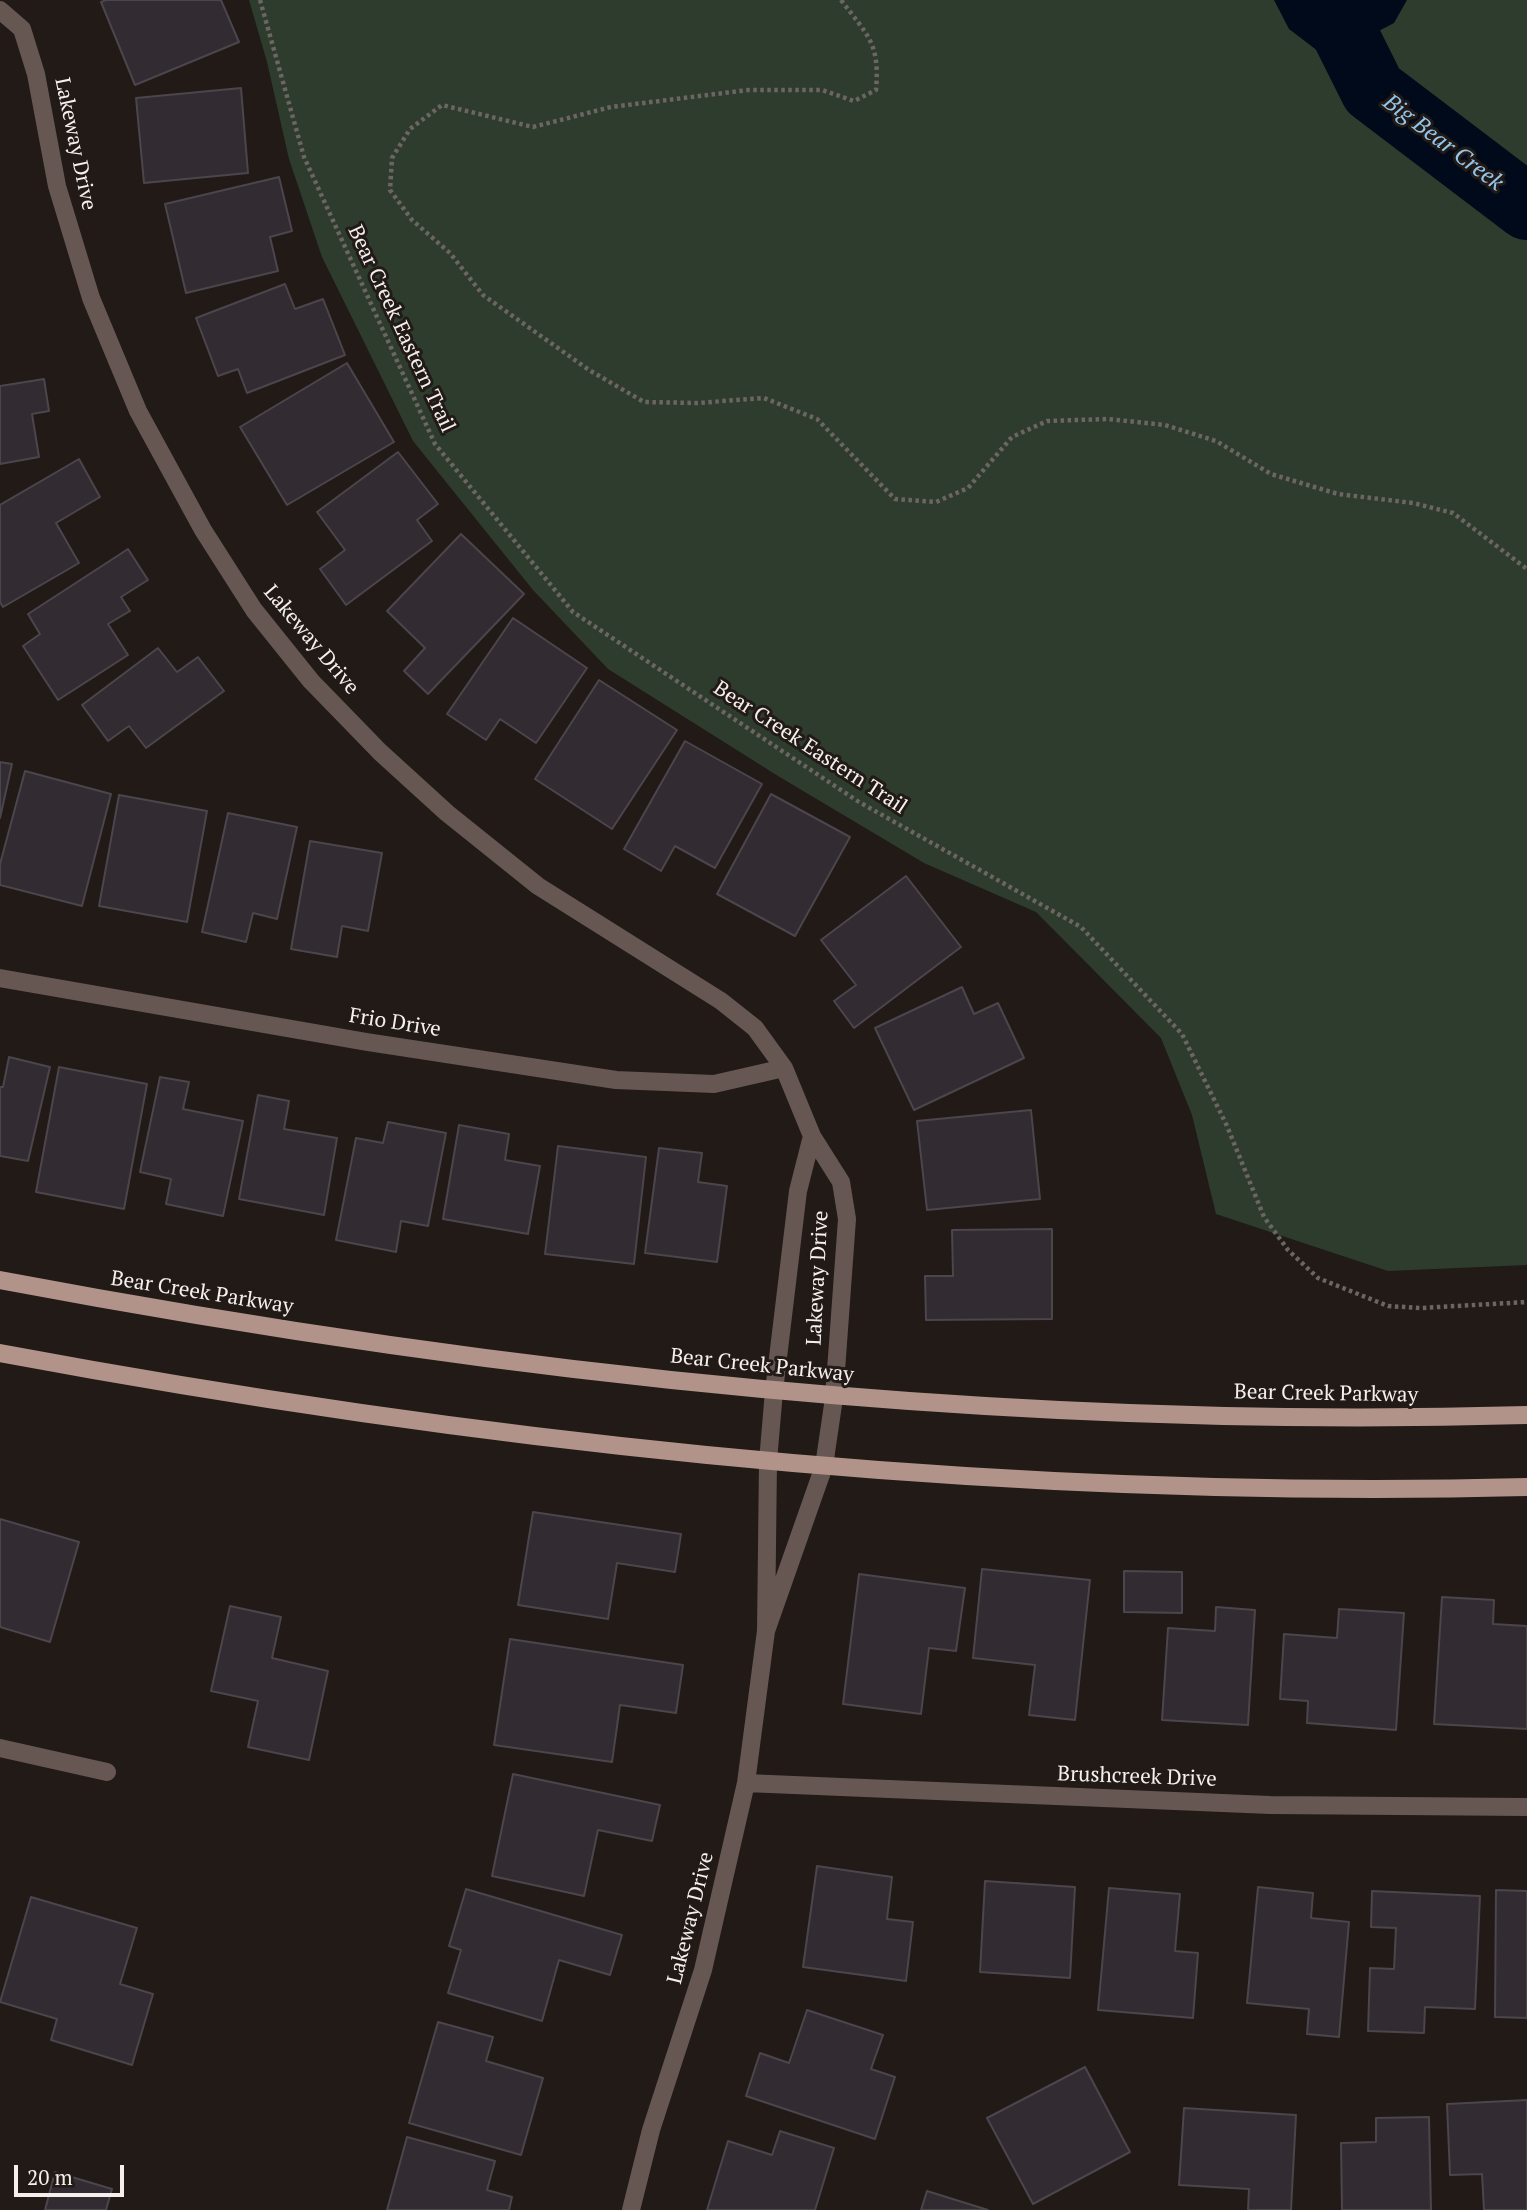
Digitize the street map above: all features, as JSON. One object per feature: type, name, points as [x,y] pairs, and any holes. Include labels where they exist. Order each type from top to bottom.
[{"type":"main road","name":"Bear Creek Parkway","points":[[0,1280],[292,1331],[536,1364],[834,1398],[1016,1409],[1213,1415],[1432,1418],[1527,1415]]},
{"type":"main road","points":[[0,1353],[282,1401],[527,1434],[824,1466],[1039,1481],[1433,1489],[1527,1487]]},
{"type":"street","name":"Lakeway Drive","points":[[0,10],[22,29],[36,74],[61,199],[91,298],[138,411],[202,530],[254,610],[311,681],[380,752],[447,813],[538,886],[721,1001],[755,1028],[784,1068],[812,1136],[841,1182],[847,1219],[834,1398],[824,1466],[766,1630]]},
{"type":"street","name":"Frio Drive","points":[[0,978],[367,1042],[616,1080],[714,1084],[784,1068]]},
{"type":"street","name":"Lakeway Drive","points":[[631,2210],[652,2130],[703,1970],[746,1783],[766,1630],[768,1461],[774,1391],[798,1191],[812,1136]]},
{"type":"street","points":[[0,1748],[107,1772]]},
{"type":"street","name":"Brushcreek Drive","points":[[746,1783],[1270,1805],[1527,1807]]},
{"type":"path","name":"Bear Creek Eastern Trail","points":[[260,0],[304,157],[435,444],[573,612],[859,802],[1081,927],[1182,1034],[1227,1126],[1264,1217],[1288,1250],[1318,1278],[1388,1306],[1421,1308],[1527,1302]]},
{"type":"path","points":[[841,0],[867,35],[879,60],[876,90],[854,101],[821,90],[748,90],[611,107],[533,127],[442,105],[410,129],[392,158],[390,190],[412,220],[450,253],[483,295],[589,370],[644,402],[697,403],[764,398],[817,419],[895,499],[936,502],[968,488],[1012,437],[1047,422],[1108,419],[1165,425],[1216,441],[1271,474],[1338,494],[1413,503],[1453,513],[1527,569]]},
{"type":"green space","points":[[249,0],[1527,0],[1527,1265],[1388,1271],[1216,1214],[1192,1115],[1161,1038],[1036,912],[924,863],[778,776],[608,669],[533,590],[413,441],[322,257],[289,159],[267,62]]},
{"type":"water","points":[[1274,0],[1407,0],[1394,23],[1327,58],[1289,29]]},
{"type":"building","points":[[221,0],[239,42],[135,85],[101,2]]},
{"type":"building","points":[[241,88],[248,173],[144,183],[136,98]]},
{"type":"building","points":[[279,177],[292,231],[270,237],[278,271],[186,293],[165,204]]},
{"type":"building","points":[[285,284],[295,309],[323,299],[345,355],[247,393],[238,369],[218,376],[196,318]]},
{"type":"building","points":[[347,363],[394,442],[287,505],[240,427]]},
{"type":"building","points":[[44,379],[49,411],[32,414],[39,457],[0,464],[0,386]]},
{"type":"building","points":[[398,452],[438,504],[417,520],[432,541],[346,605],[320,569],[345,550],[317,512]]},
{"type":"building","points":[[79,459],[100,497],[56,523],[79,563],[3,607],[0,602],[0,505]]},
{"type":"building","points":[[461,534],[524,594],[428,694],[404,671],[425,648],[387,611]]},
{"type":"building","points":[[128,549],[148,580],[121,597],[130,611],[108,624],[128,655],[58,700],[23,646],[40,634],[28,614]]},
{"type":"building","points":[[513,618],[587,668],[536,743],[500,719],[486,740],[447,714]]},
{"type":"building","points":[[158,648],[177,672],[198,657],[224,691],[146,748],[129,726],[108,741],[82,705]]},
{"type":"building","points":[[599,680],[677,730],[612,829],[535,779]]},
{"type":"building","points":[[685,741],[762,784],[715,868],[675,846],[661,871],[624,849]]},
{"type":"building","points":[[0,762],[12,764],[0,818]]},
{"type":"building","points":[[25,771],[111,794],[82,906],[0,885],[0,864]]},
{"type":"building","points":[[771,794],[850,837],[795,936],[717,894]]},
{"type":"building","points":[[119,795],[207,811],[187,922],[99,906]]},
{"type":"building","points":[[228,813],[297,827],[277,919],[253,913],[246,942],[202,932]]},
{"type":"building","points":[[310,841],[382,853],[368,931],[342,926],[337,957],[291,949]]},
{"type":"building","points":[[906,876],[961,947],[854,1028],[834,1001],[856,985],[821,940]]},
{"type":"building","points":[[962,987],[974,1014],[998,1003],[1024,1058],[914,1110],[875,1028]]},
{"type":"building","points":[[9,1057],[50,1067],[28,1161],[0,1156],[0,1087],[3,1087]]},
{"type":"building","points":[[59,1067],[147,1084],[124,1209],[36,1192]]},
{"type":"building","points":[[160,1077],[189,1082],[183,1109],[243,1121],[223,1216],[166,1204],[171,1179],[140,1172]]},
{"type":"building","points":[[258,1095],[289,1101],[284,1129],[337,1138],[324,1215],[239,1199]]},
{"type":"building","points":[[1031,1110],[1040,1199],[927,1210],[917,1121]]},
{"type":"building","points":[[388,1122],[446,1133],[428,1226],[401,1221],[396,1252],[336,1240],[356,1138],[383,1143]]},
{"type":"building","points":[[459,1125],[509,1134],[505,1160],[540,1166],[528,1234],[443,1219]]},
{"type":"building","points":[[558,1146],[646,1157],[634,1264],[545,1254]]},
{"type":"building","points":[[659,1148],[702,1153],[698,1182],[727,1186],[717,1262],[645,1253]]},
{"type":"building","points":[[1052,1229],[1052,1319],[926,1320],[925,1276],[953,1276],[952,1230]]},
{"type":"building","points":[[533,1512],[681,1534],[675,1572],[617,1563],[608,1619],[518,1605]]},
{"type":"building","points":[[0,1519],[79,1542],[50,1642],[0,1627]]},
{"type":"building","points":[[982,1569],[1090,1580],[1075,1720],[1029,1715],[1035,1665],[973,1658]]},
{"type":"building","points":[[1124,1571],[1182,1572],[1182,1613],[1124,1612]]},
{"type":"building","points":[[859,1574],[965,1588],[956,1651],[929,1648],[921,1714],[843,1704]]},
{"type":"building","points":[[1442,1597],[1494,1600],[1493,1624],[1527,1626],[1527,1729],[1434,1724]]},
{"type":"building","points":[[230,1606],[281,1617],[272,1658],[328,1671],[309,1760],[248,1747],[258,1701],[211,1691]]},
{"type":"building","points":[[1216,1607],[1255,1610],[1248,1725],[1162,1720],[1168,1628],[1215,1631]]},
{"type":"building","points":[[1339,1609],[1404,1613],[1396,1730],[1307,1723],[1308,1701],[1280,1699],[1284,1634],[1337,1638]]},
{"type":"building","points":[[510,1639],[683,1665],[676,1713],[620,1705],[612,1762],[494,1745]]},
{"type":"building","points":[[513,1774],[660,1805],[652,1841],[598,1830],[584,1896],[492,1876]]},
{"type":"building","points":[[817,1866],[892,1877],[887,1919],[913,1922],[906,1981],[803,1967]]},
{"type":"building","points":[[985,1881],[1075,1887],[1070,1978],[980,1972]]},
{"type":"building","points":[[1258,1887],[1313,1893],[1311,1918],[1349,1922],[1339,2037],[1307,2034],[1309,2009],[1247,2003]]},
{"type":"building","points":[[1109,1888],[1180,1894],[1175,1951],[1198,1953],[1193,2018],[1098,2010]]},
{"type":"building","points":[[466,1889],[622,1935],[610,1975],[559,1960],[542,2021],[448,1993],[461,1950],[449,1946]]},
{"type":"building","points":[[1496,1890],[1527,1891],[1527,2018],[1495,2017]]},
{"type":"building","points":[[1372,1891],[1480,1896],[1475,2009],[1425,2007],[1424,2033],[1368,2031],[1370,1968],[1394,1969],[1396,1928],[1371,1927]]},
{"type":"building","points":[[31,1897],[137,1928],[120,1984],[153,1994],[132,2065],[51,2040],[57,2019],[0,2002]]},
{"type":"building","points":[[807,2010],[883,2035],[871,2069],[895,2077],[875,2139],[746,2096],[760,2053],[789,2063]]},
{"type":"building","points":[[438,2022],[493,2037],[486,2061],[543,2078],[521,2155],[409,2123]]},
{"type":"building","points":[[1085,2067],[1130,2152],[1033,2204],[987,2118]]},
{"type":"building","points":[[1527,2100],[1527,2210],[1484,2210],[1482,2174],[1450,2175],[1447,2104]]},
{"type":"building","points":[[1184,2108],[1296,2115],[1291,2210],[1248,2210],[1249,2189],[1179,2185]]},
{"type":"building","points":[[1429,2117],[1431,2210],[1342,2210],[1341,2143],[1376,2142],[1376,2118]]},
{"type":"building","points":[[780,2131],[834,2148],[815,2210],[707,2210],[728,2141],[772,2155]]},
{"type":"building","points":[[407,2137],[495,2161],[487,2190],[512,2197],[509,2210],[387,2210]]},
{"type":"building","points":[[55,2172],[112,2189],[106,2210],[45,2210]]},
{"type":"building","points":[[927,2191],[988,2210],[921,2210]]},
{"type":"waterway","name":"Big Bear Creek","points":[[1328,0],[1373,90],[1527,207]]}]
